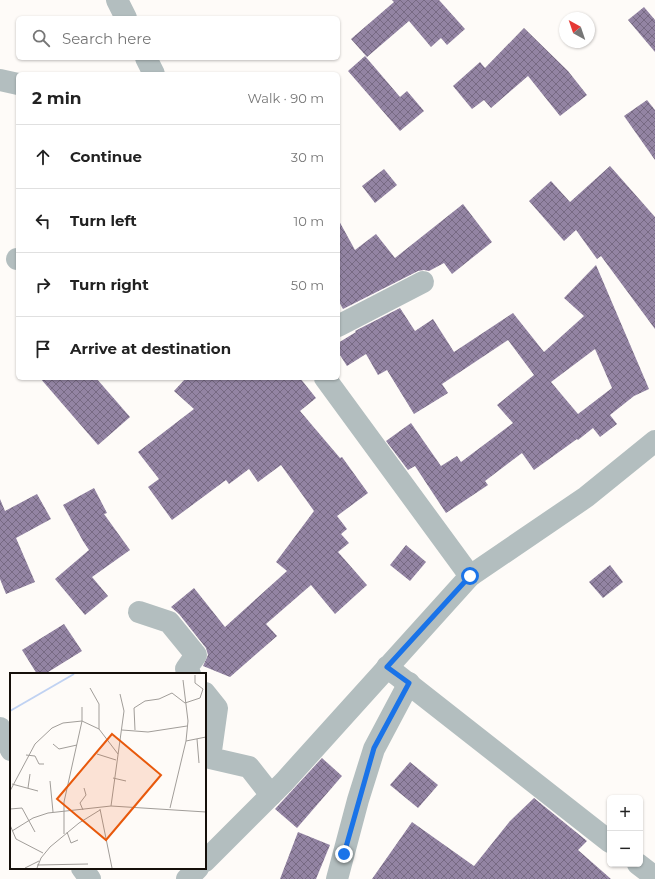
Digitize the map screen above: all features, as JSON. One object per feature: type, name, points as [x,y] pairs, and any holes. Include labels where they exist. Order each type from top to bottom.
[{"type":"street","points":[[117,0],[125,16]]},
{"type":"street","points":[[147,60],[153,72]]},
{"type":"street","points":[[0,80],[16,84]]},
{"type":"street","points":[[340,325],[423,282]]},
{"type":"street","points":[[326,380],[470,576]]},
{"type":"street","points":[[206,860],[270,795],[470,576],[586,497],[655,441]]},
{"type":"street","points":[[139,612],[169,622],[196,655],[186,669],[189,673]]},
{"type":"street","points":[[387,667],[607,840]]},
{"type":"street","points":[[337,879],[358,800],[374,748],[409,683]]},
{"type":"street","points":[[206,693],[217,708],[210,758],[249,767],[270,795]]},
{"type":"street","points":[[0,728],[10,748]]},
{"type":"street","points":[[642,867],[655,877]]},
{"type":"street","points":[[83,869],[90,879]]},
{"type":"street","points":[[187,879],[197,869]]},
{"type":"building","points":[[392,0],[439,0],[465,29],[447,45],[441,38],[431,47],[409,21],[367,57],[351,39],[394,2]]},
{"type":"building","points":[[644,7],[655,20],[655,52],[628,20]]},
{"type":"building","points":[[524,28],[568,71],[587,95],[560,116],[528,76],[491,108],[484,100],[472,109],[453,86],[480,62],[485,68]]},
{"type":"building","points":[[365,56],[400,97],[407,91],[424,111],[400,131],[348,71]]},
{"type":"building","points":[[647,100],[655,110],[655,160],[624,116]]},
{"type":"building","points":[[610,166],[655,217],[655,329],[601,256],[597,259],[576,230],[564,241],[529,201],[551,181],[570,202]]},
{"type":"building","points":[[384,169],[397,185],[375,203],[362,186]]},
{"type":"building","points":[[463,204],[492,242],[452,274],[444,263],[429,271],[418,271],[343,309],[340,304],[340,223],[355,250],[376,234],[395,258]]},
{"type":"building","points":[[596,265],[649,389],[634,396],[610,415],[617,424],[600,437],[593,428],[534,470],[522,453],[485,481],[488,485],[446,513],[415,466],[408,470],[386,441],[411,423],[441,466],[457,456],[461,462],[513,423],[497,405],[534,375],[508,340],[442,384],[448,393],[414,414],[387,370],[378,375],[366,354],[347,366],[340,355],[340,342],[356,332],[355,331],[400,308],[415,331],[433,319],[454,352],[513,313],[544,352],[584,316],[564,298]],"holes":[[[595,349],[612,388],[578,414],[551,382]]]},
{"type":"building","points":[[42,380],[98,380],[130,417],[98,445]]},
{"type":"building","points":[[184,380],[302,380],[316,398],[300,411],[340,458],[342,457],[368,493],[337,516],[347,529],[341,534],[349,543],[338,552],[367,585],[335,614],[311,585],[266,624],[277,636],[230,677],[203,666],[208,655],[206,648],[179,614],[171,607],[194,588],[225,627],[287,571],[276,562],[314,511],[281,465],[258,482],[249,469],[229,484],[226,480],[172,520],[148,487],[159,479],[138,452],[194,409],[174,391]]},
{"type":"building","points":[[94,488],[107,513],[104,514],[130,550],[92,577],[108,596],[85,615],[55,579],[89,550],[63,505]]},
{"type":"building","points":[[37,494],[51,519],[16,538],[35,582],[6,594],[0,579],[0,499],[5,511]]},
{"type":"building","points":[[406,545],[426,562],[410,581],[390,565]]},
{"type":"building","points":[[610,565],[623,582],[603,598],[589,582]]},
{"type":"building","points":[[64,624],[82,651],[47,673],[36,673],[22,650]]},
{"type":"building","points":[[322,758],[342,776],[297,828],[275,809]]},
{"type":"building","points":[[410,762],[438,785],[418,808],[390,785]]},
{"type":"building","points":[[534,798],[587,841],[578,850],[611,879],[372,879],[412,822],[474,866],[510,821]]},
{"type":"building","points":[[298,832],[330,845],[316,879],[280,879]]},
{"type":"route","points":[[344,854],[358,800],[374,748],[409,683],[387,667],[470,576]]}]
